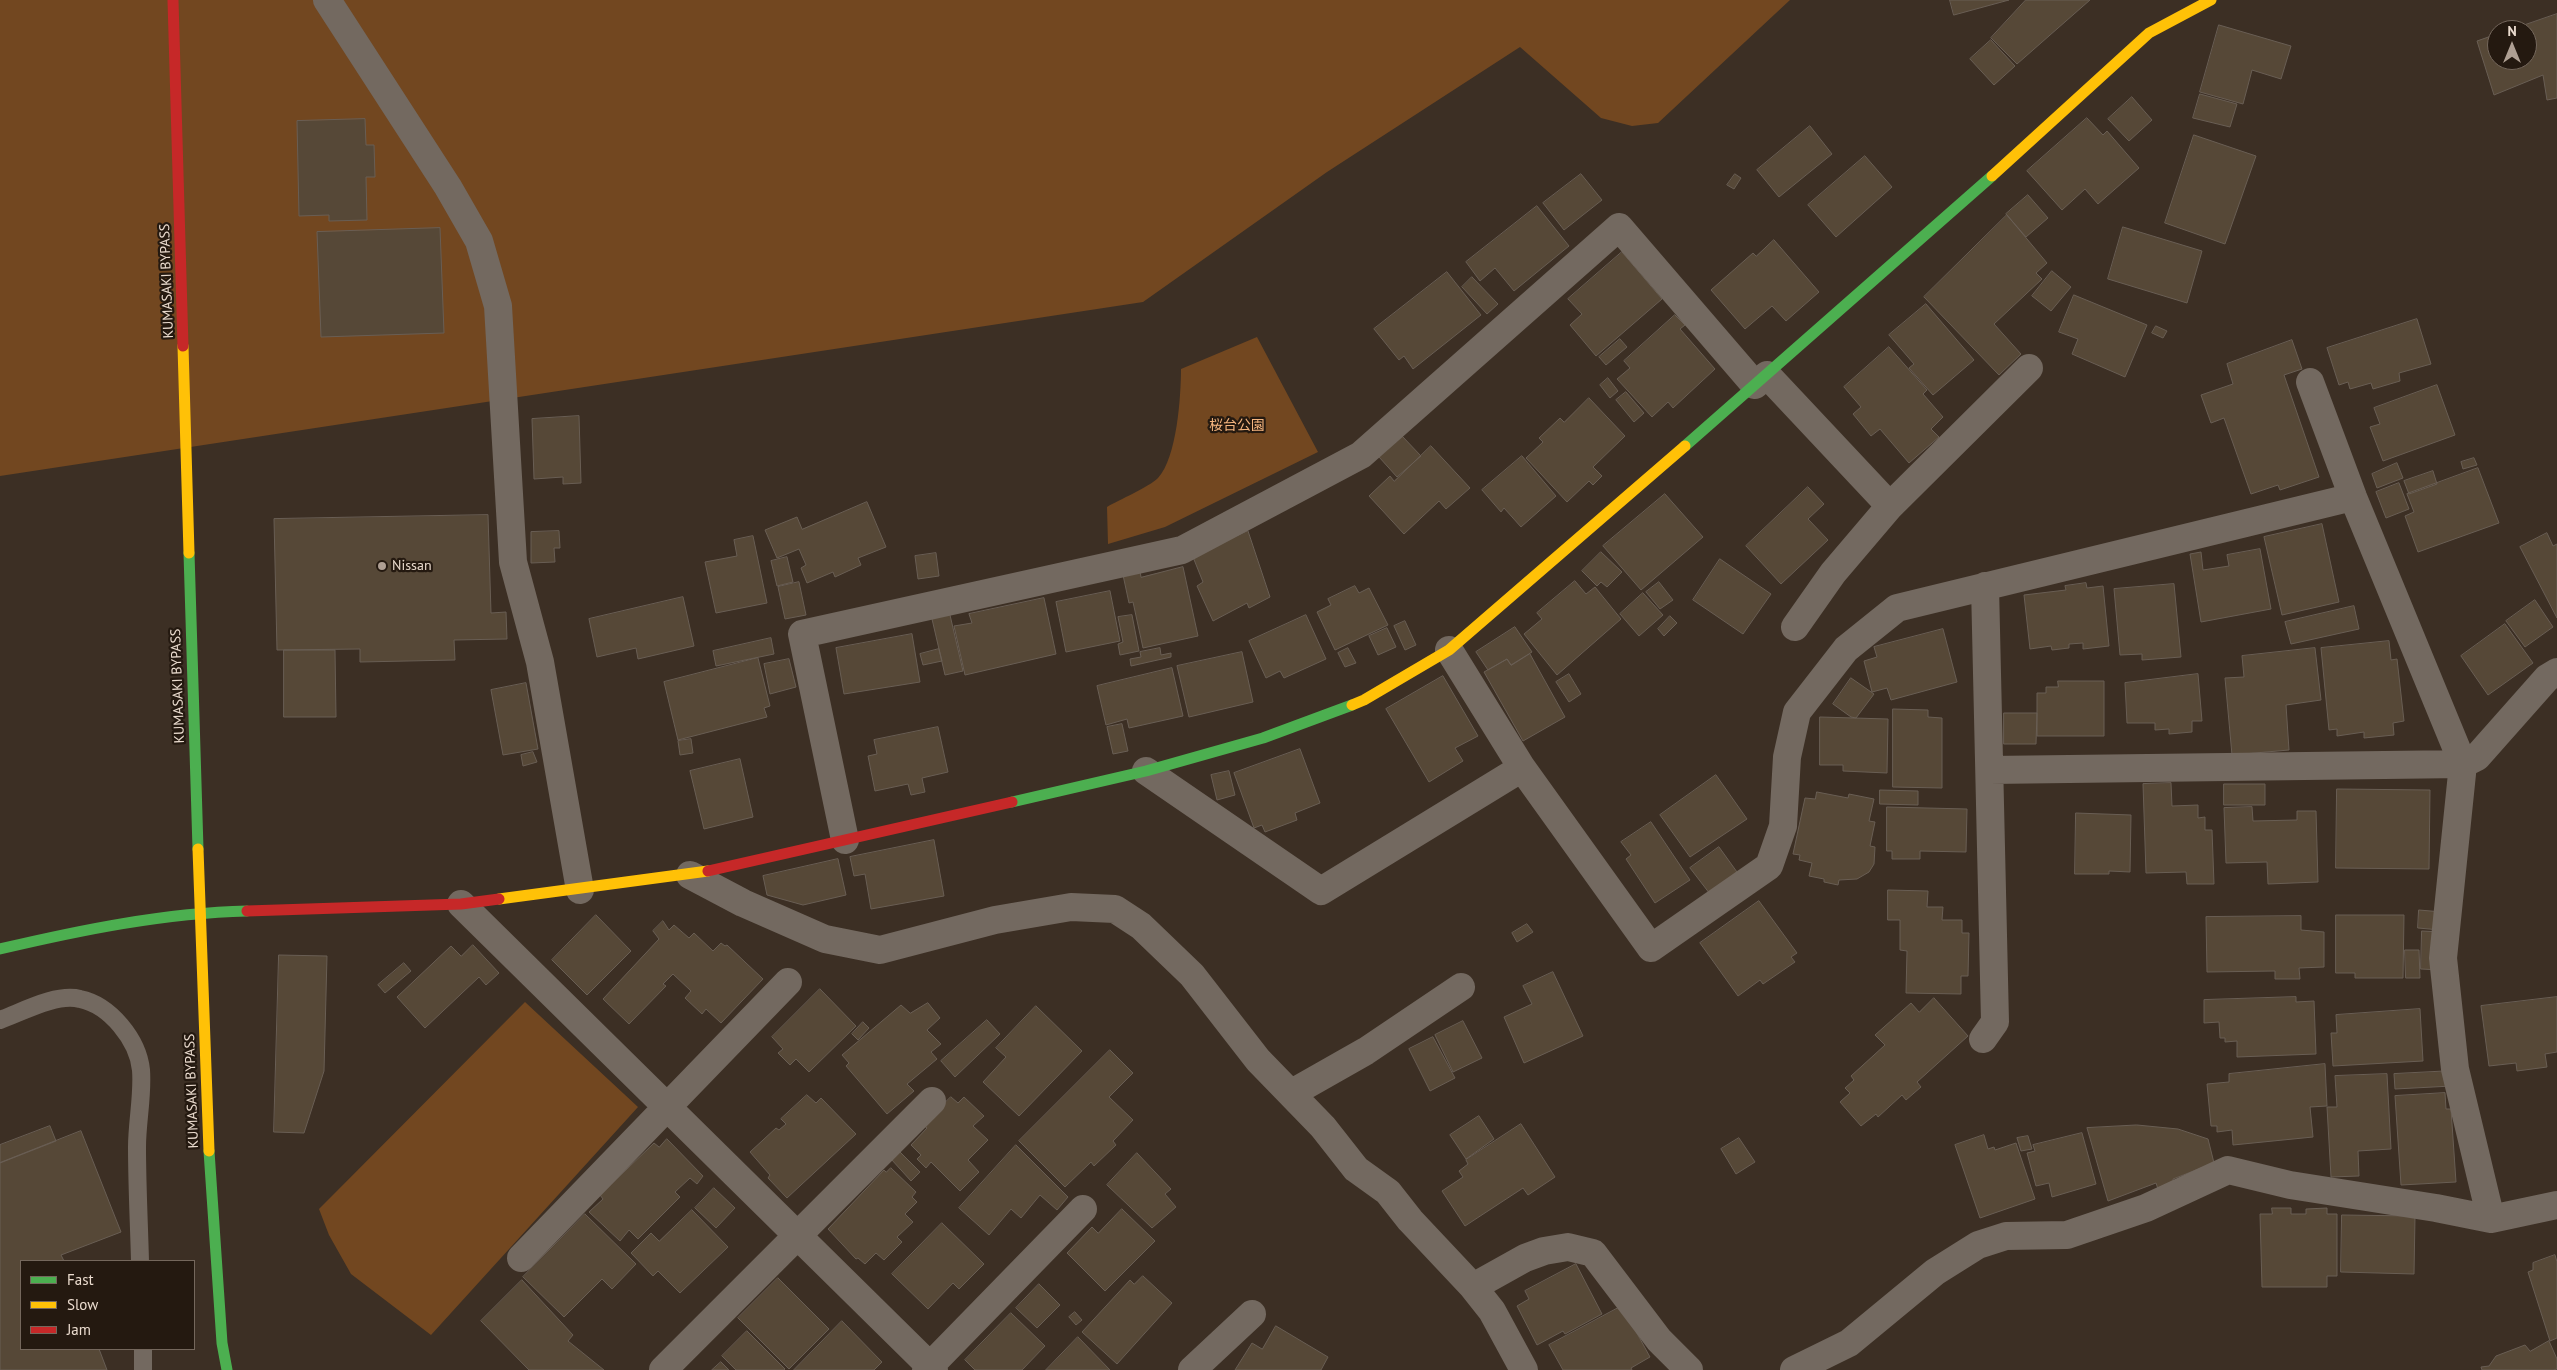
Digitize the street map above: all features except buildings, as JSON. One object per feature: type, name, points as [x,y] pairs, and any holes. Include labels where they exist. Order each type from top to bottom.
[{"type":"main road","name":"KUMASAKI BYPASS","points":[[173,0],[200,912],[211,1199],[222,1343],[226,1370]]},
{"type":"main road","points":[[0,949],[58,935],[200,912],[461,904],[690,875],[1146,770],[1263,738],[1364,700],[1449,650],[1761,380],[2062,115],[2149,33],[2211,0]]},
{"type":"street","points":[[327,0],[448,187],[478,240],[498,306],[513,562],[540,662],[580,890]]},
{"type":"street","points":[[845,840],[802,634],[1182,550],[1360,455],[1619,227],[1761,380],[1890,506]]},
{"type":"street","points":[[1795,626],[1833,573],[1890,506],[2029,368]]},
{"type":"street","points":[[2310,382],[2353,497],[2463,764],[2443,958],[2454,1069],[2491,1219]]},
{"type":"street","points":[[1449,650],[1522,768],[1651,948],[1769,866],[1783,826],[1787,757],[1797,712],[1846,649],[1897,608],[2353,497]]},
{"type":"street","points":[[1982,1039],[1995,1022],[1985,586]]},
{"type":"street","points":[[1990,770],[2463,764],[2477,757],[2547,678],[2557,672]]},
{"type":"street","points":[[1146,770],[1321,891],[1522,768]]},
{"type":"street","points":[[690,875],[743,903],[826,939],[880,950],[995,920],[1071,907],[1115,909],[1141,926],[1192,975],[1258,1060],[1324,1127],[1356,1169],[1388,1192],[1410,1220],[1473,1287],[1492,1311],[1524,1370]]},
{"type":"street","points":[[461,904],[798,1236],[930,1369],[1083,1209]]},
{"type":"street","points":[[521,1258],[788,982]]},
{"type":"street","points":[[1292,1093],[1366,1051],[1461,987]]},
{"type":"street","points":[[663,1370],[932,1101]]},
{"type":"street","points":[[1794,1370],[1849,1343],[1935,1272],[1978,1245],[2006,1236],[2067,1236],[2146,1208],[2228,1170],[2290,1185],[2436,1208],[2491,1219],[2557,1205]]},
{"type":"street","points":[[1473,1287],[1525,1258],[1544,1251],[1568,1247],[1593,1253],[1659,1340],[1688,1370]]},
{"type":"street","points":[[1192,1370],[1252,1314]]},
{"type":"lane","points":[[0,1020],[50,1001],[79,998],[99,1006],[117,1021],[134,1045],[141,1070],[137,1146],[140,1260]]},
{"type":"lane","points":[[143,1350],[143,1370]]},
{"type":"green space","points":[[0,0],[1790,0],[1658,123],[1632,126],[1601,118],[1520,47],[1327,172],[1143,302],[0,476]]},
{"type":"green space","name":"桜台公園","points":[[1257,337],[1318,452],[1165,527],[1108,544],[1107,507],[1154,482],[1164,469],[1170,456],[1177,426],[1181,369]]},
{"type":"green space","points":[[525,1002],[638,1107],[431,1335],[351,1274],[329,1235],[319,1209]]},
{"type":"traffic: fast","points":[[1685,446],[1992,176]]},
{"type":"traffic: fast","points":[[189,553],[198,849]]},
{"type":"traffic: fast","points":[[1012,802],[1146,771],[1263,738],[1352,705]]},
{"type":"traffic: fast","points":[[0,949],[61,935],[154,919],[216,912],[247,911]]},
{"type":"traffic: fast","points":[[209,1151],[222,1343],[227,1370]]},
{"type":"traffic: slow","points":[[1992,176],[2149,33],[2211,0]]},
{"type":"traffic: slow","points":[[183,346],[189,553]]},
{"type":"traffic: slow","points":[[1352,705],[1364,700],[1449,650],[1685,446]]},
{"type":"traffic: slow","points":[[198,849],[209,1151]]},
{"type":"traffic: slow","points":[[499,899],[708,871]]},
{"type":"traffic: jam","points":[[173,0],[183,346]]},
{"type":"traffic: jam","points":[[708,871],[1012,802]]},
{"type":"traffic: jam","points":[[247,911],[461,904],[499,899]]},
{"type":"place","name":"Nissan","points":[[382,566]]}]
